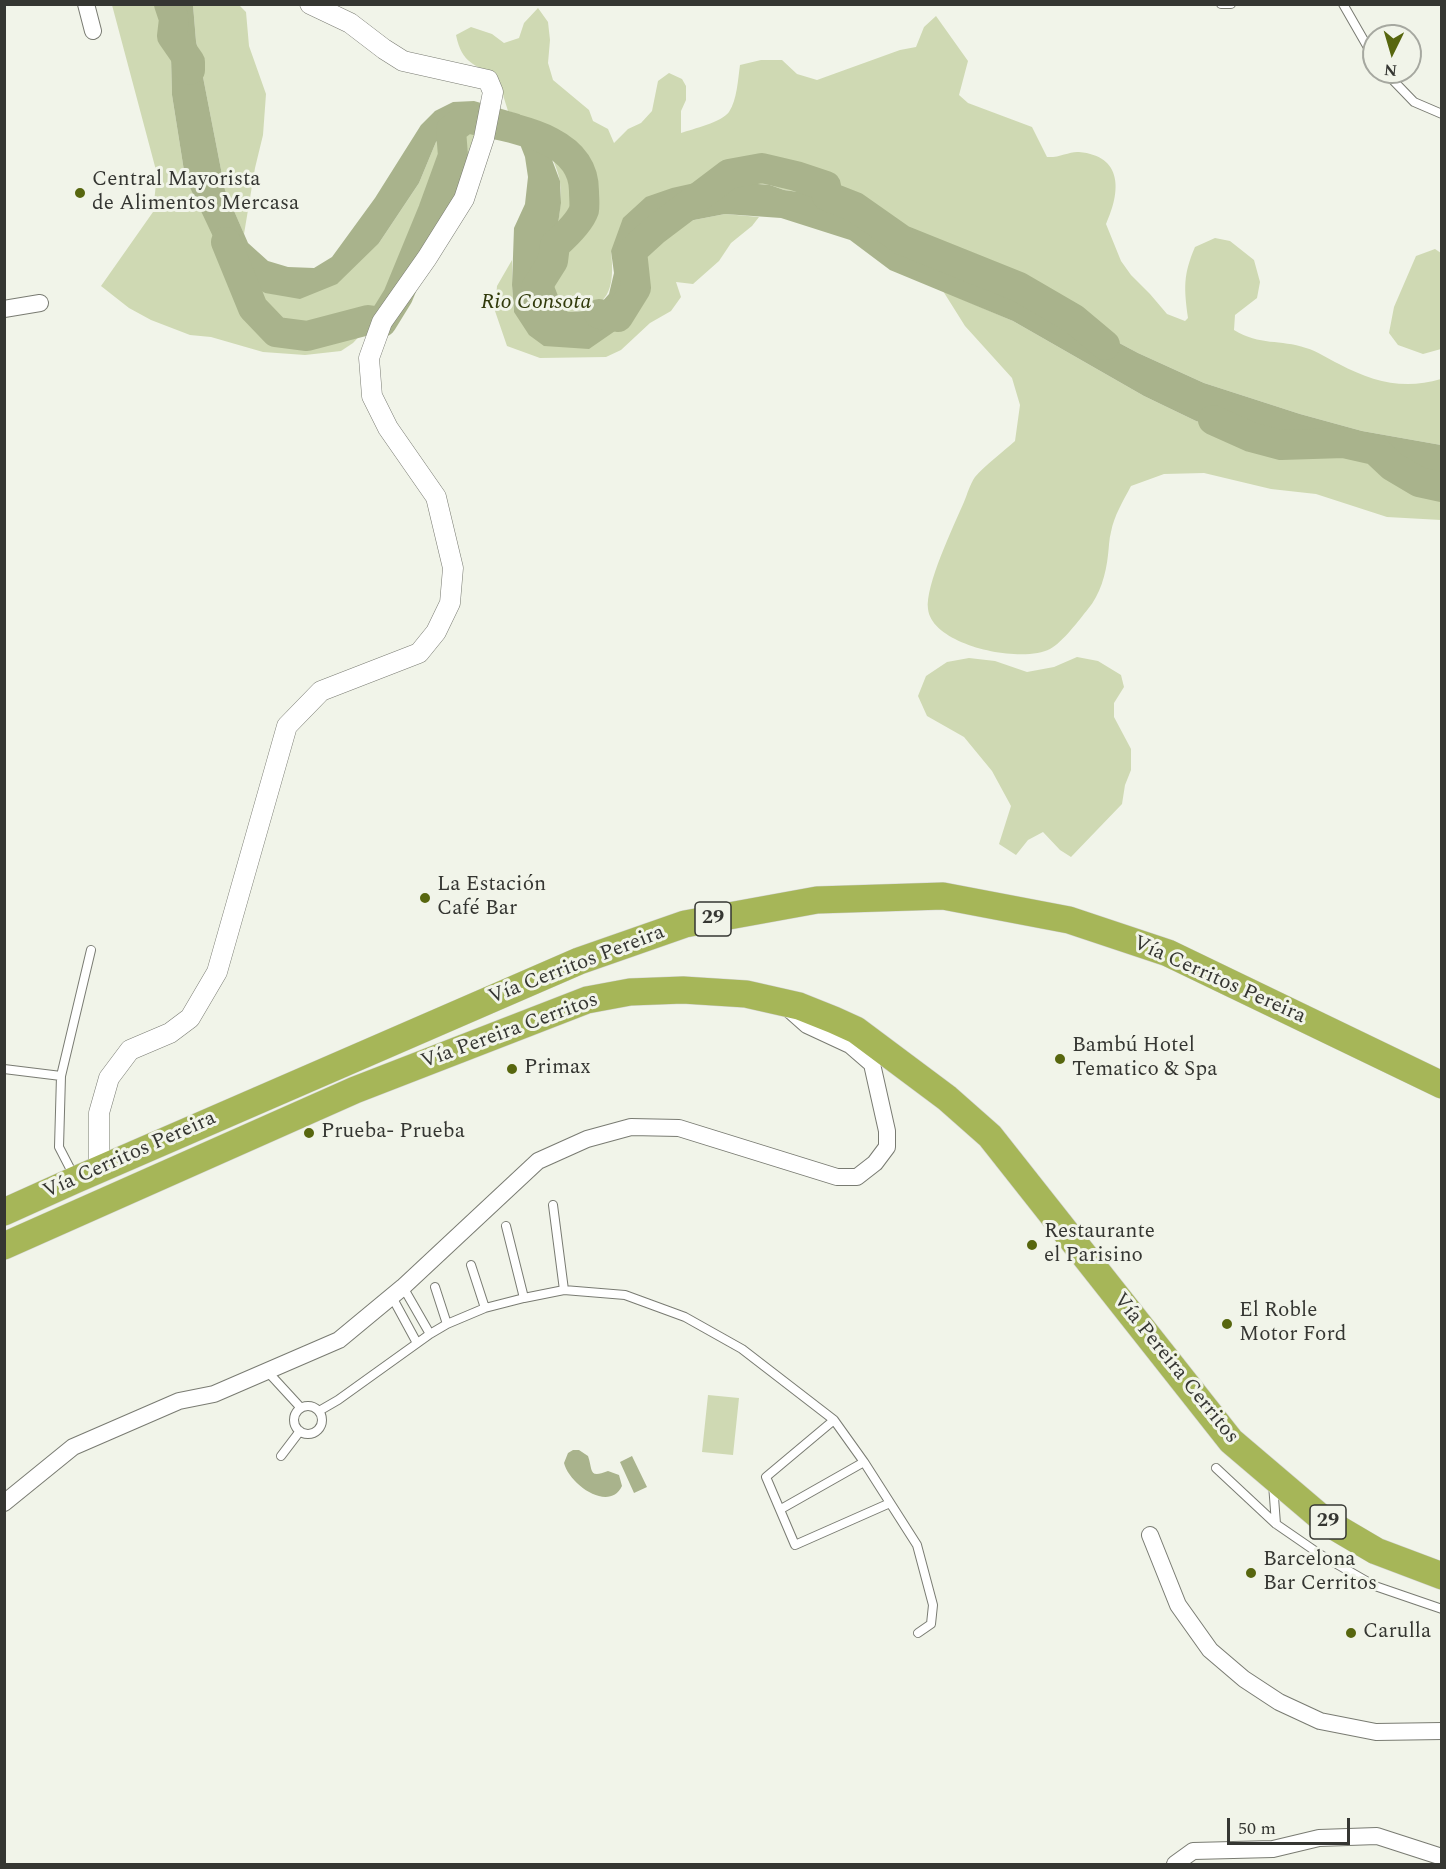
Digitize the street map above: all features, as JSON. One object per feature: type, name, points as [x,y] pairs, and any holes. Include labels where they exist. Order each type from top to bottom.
[{"type":"highway","name":"Vía Cerritos Pereira","points":[[4,1212],[579,961],[686,924],[817,900],[943,896],[1070,920],[1168,953],[1440,1083]]},
{"type":"highway","name":"Vía Pereira Cerritos","points":[[60,1221],[355,1090],[586,1000],[630,992],[683,990],[746,994],[780,1001],[799,1006],[856,1030],[947,1098],[990,1136],[1231,1441],[1273,1478],[1325,1521],[1376,1551],[1442,1576]]},
{"type":"highway","name":"29","points":[[4,1246],[60,1221]]},
{"type":"highway","points":[[4,1258],[60,1221]]},
{"type":"street","points":[[86,4],[93,31]]},
{"type":"street","points":[[87,1174],[108,1078],[130,1050],[170,1033],[190,1018],[217,972],[287,726],[321,691],[419,653],[436,632],[450,603],[453,568],[436,497],[388,428],[372,396],[369,358],[382,322],[428,258],[464,199],[484,138],[493,92],[488,80],[403,61],[384,50],[350,23],[310,4]]},
{"type":"street","points":[[4,309],[40,303]]},
{"type":"street","points":[[4,1503],[73,1447],[178,1401],[214,1394],[339,1340],[398,1292],[538,1161],[587,1139],[631,1127],[679,1128],[837,1177],[856,1177],[875,1163],[887,1147],[887,1131],[872,1064],[850,1045],[807,1025],[780,1001]]},
{"type":"street","points":[[1150,1535],[1178,1605],[1210,1650],[1244,1679],[1279,1702],[1320,1721],[1376,1732],[1442,1731]]},
{"type":"street","points":[[1175,1864],[1193,1851],[1273,1849],[1319,1838],[1377,1836],[1442,1857]]},
{"type":"lane","points":[[1221,4],[1231,4]]},
{"type":"lane","points":[[1343,4],[1362,37]]},
{"type":"lane","points":[[1397,84],[1414,102],[1442,114]]},
{"type":"lane","points":[[87,1174],[59,1148],[62,1076],[91,950]]},
{"type":"lane","points":[[4,1069],[62,1076]]},
{"type":"lane","points":[[553,1205],[564,1290]]},
{"type":"lane","points":[[506,1226],[524,1298]]},
{"type":"lane","points":[[471,1265],[484,1308]]},
{"type":"lane","points":[[435,1287],[447,1324]]},
{"type":"lane","points":[[319,1411],[430,1334],[484,1308],[564,1290],[625,1295],[685,1317],[758,1360],[834,1420],[864,1461],[917,1545],[933,1605],[931,1624],[918,1633]]},
{"type":"lane","points":[[398,1292],[430,1334]]},
{"type":"lane","points":[[398,1292],[417,1343]]},
{"type":"lane","points":[[267,1371],[301,1408]]},
{"type":"lane","points":[[314,1407],[319,1411],[322,1424],[318,1429],[313,1433],[300,1431],[294,1419],[296,1412],[301,1408],[314,1407]]},
{"type":"lane","points":[[834,1420],[766,1477],[795,1545],[891,1503]]},
{"type":"lane","points":[[281,1456],[300,1431]]},
{"type":"lane","points":[[781,1509],[864,1461]]},
{"type":"lane","points":[[1216,1468],[1276,1524],[1321,1555],[1376,1586],[1442,1609]]},
{"type":"lane","points":[[1273,1478],[1276,1524]]},
{"type":"shaded area","points":[[112,5],[174,5],[171,57],[172,95],[185,177],[205,217],[265,293],[379,243],[419,183],[436,142],[466,118],[480,118],[464,199],[382,322],[367,328],[353,343],[341,351],[305,355],[263,352],[211,337],[190,335],[151,320],[129,308],[101,286],[153,212],[157,174]]},
{"type":"shaded area","points":[[193,5],[239,5],[246,12],[249,46],[266,94],[263,135],[244,234],[225,190],[196,41]]},
{"type":"shaded area","points":[[538,8],[548,22],[550,40],[548,63],[553,80],[589,110],[593,121],[608,129],[614,143],[628,129],[641,123],[652,111],[658,81],[669,73],[682,79],[686,86],[686,100],[681,111],[681,133],[714,122],[729,112],[735,96],[740,65],[761,60],[782,60],[797,74],[817,80],[900,50],[916,47],[924,27],[936,16],[968,61],[959,95],[968,103],[1032,127],[1047,157],[1079,152],[1104,160],[1111,168],[1116,188],[1106,224],[1121,261],[1167,314],[1185,321],[1188,318],[1186,282],[1188,266],[1195,247],[1215,238],[1230,241],[1254,260],[1260,282],[1257,298],[1235,315],[1234,330],[1261,340],[1310,349],[1376,380],[1414,384],[1441,379],[1441,445],[1362,431],[1204,383],[1003,286],[953,271],[902,240],[855,207],[827,196],[784,190],[770,185],[699,182],[611,251],[612,276],[607,295],[601,302],[593,307],[568,312],[553,284],[552,259],[561,195],[554,162],[542,138],[534,128],[525,119],[508,111],[498,79],[466,58],[456,35],[471,27],[492,34],[504,43],[519,38],[524,23]]},
{"type":"shaded area","points":[[725,214],[759,217],[752,226],[731,243],[719,261],[693,284],[676,282],[681,297],[671,311],[650,323],[621,350],[606,357],[540,358],[507,346],[495,311],[497,286],[512,260],[514,312],[628,322],[632,251],[668,225]]},
{"type":"shaded area","points":[[1435,249],[1441,253],[1441,349],[1423,354],[1398,345],[1389,333],[1394,307],[1416,256]]},
{"type":"shaded area","points":[[943,291],[1013,321],[1144,396],[1196,421],[1392,466],[1441,481],[1441,520],[1387,517],[1316,494],[1271,489],[1204,473],[1164,474],[1131,486],[1112,526],[1106,569],[1099,591],[1080,619],[1055,646],[1037,653],[1020,654],[1000,653],[961,642],[945,633],[933,622],[928,609],[931,586],[973,480],[1015,441],[1020,405],[1012,378],[965,326]]},
{"type":"shaded area","points":[[1077,657],[1098,661],[1121,675],[1124,687],[1114,703],[1114,717],[1131,749],[1131,770],[1125,785],[1122,804],[1071,857],[1060,850],[1043,832],[1028,840],[1016,855],[999,844],[1011,806],[992,771],[964,737],[927,716],[918,696],[926,676],[947,662],[969,658],[995,661],[1027,672],[1054,667]]},
{"type":"shaded area","points":[[708,1395],[739,1398],[733,1455],[702,1452]]},
{"type":"water","name":"Rio Consota","points":[[174,5],[193,5],[196,41],[225,190],[248,243],[268,261],[288,267],[314,268],[332,257],[375,198],[421,125],[435,111],[453,102],[474,101],[519,114],[529,121],[541,137],[551,157],[560,181],[561,203],[553,283],[560,301],[568,312],[584,311],[601,303],[609,294],[614,273],[611,251],[623,218],[646,197],[699,182],[770,185],[784,190],[827,196],[855,207],[902,240],[953,271],[1003,286],[1204,383],[1362,431],[1441,445],[1441,481],[1392,466],[1251,437],[1196,421],[1144,396],[1013,321],[890,270],[850,240],[781,218],[725,214],[668,225],[632,251],[628,322],[589,349],[544,346],[529,335],[514,312],[512,285],[514,228],[525,204],[528,177],[525,157],[516,134],[480,118],[466,118],[436,142],[419,183],[379,243],[337,284],[300,299],[265,293],[241,280],[224,260],[185,177],[172,95],[171,57]]},
{"type":"water","points":[[579,1450],[588,1456],[592,1472],[597,1474],[608,1471],[619,1475],[622,1486],[616,1494],[608,1497],[599,1496],[581,1487],[573,1479],[564,1463],[568,1453]]},
{"type":"water","points":[[632,1456],[647,1487],[634,1493],[620,1462]]},
{"type":"waterway","points":[[169,4],[174,19],[172,36],[190,62],[190,70]]},
{"type":"waterway","points":[[226,242],[253,308],[276,332],[307,336],[368,320],[382,322],[398,296],[453,156],[451,130],[466,118],[540,137],[571,157],[581,172],[584,210],[567,234],[555,245],[553,261],[536,288],[537,298]]},
{"type":"waterway","points":[[599,314],[618,317],[636,288],[632,251],[655,230],[729,174],[762,168],[826,186],[827,196],[855,207],[902,240],[1019,287],[1074,319],[1105,345]]},
{"type":"waterway","points":[[1213,420],[1251,437],[1281,445],[1344,443],[1375,450],[1392,466],[1419,482],[1442,487]]},
{"type":"place","name":"Central Mayorista de Alimentos Mercasa","points":[[80,193]]},
{"type":"place","name":"La Estación Café Bar","points":[[425,898]]},
{"type":"place","name":"Bambú Hotel Tematico & Spa","points":[[1060,1059]]},
{"type":"place","name":"Primax","points":[[512,1069]]},
{"type":"place","name":"Prueba- Prueba","points":[[309,1133]]},
{"type":"place","name":"Restaurante el Parisino","points":[[1032,1245]]},
{"type":"place","name":"El Roble Motor Ford","points":[[1227,1324]]},
{"type":"place","name":"Barcelona Bar Cerritos","points":[[1251,1573]]},
{"type":"place","name":"Carulla","points":[[1351,1633]]}]
